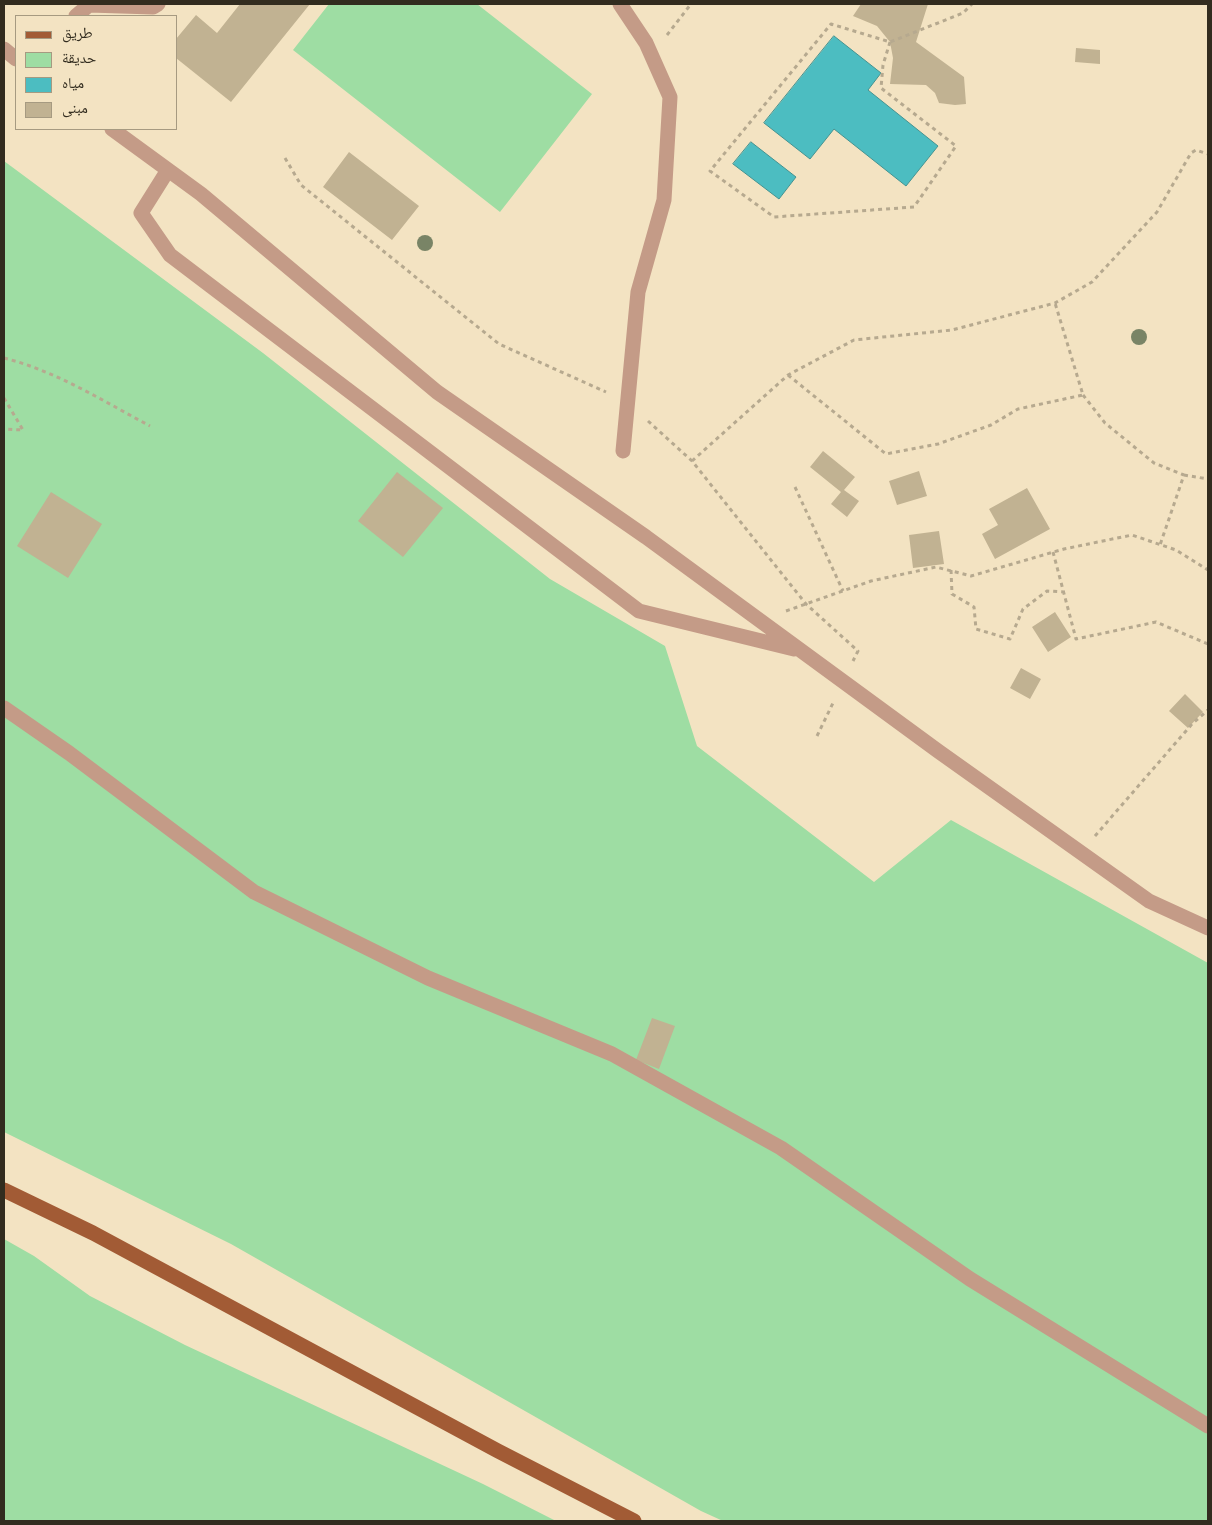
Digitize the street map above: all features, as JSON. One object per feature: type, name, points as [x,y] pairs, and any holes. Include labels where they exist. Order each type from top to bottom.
[{"type":"main road","points":[[4,1190],[93,1233],[498,1451],[634,1521]]},
{"type":"street","points":[[77,15],[89,5],[153,7],[158,4]]},
{"type":"street","points":[[620,4],[646,43],[670,97],[664,200],[638,292],[623,452]]},
{"type":"street","points":[[4,49],[15,57]]},
{"type":"street","points":[[113,130],[201,194],[438,392],[646,537],[1149,901],[1208,928]]},
{"type":"street","points":[[168,170],[141,213],[170,255],[638,611],[802,651]]},
{"type":"street","points":[[4,708],[69,753],[254,892],[428,978],[612,1054],[781,1148],[970,1279],[1208,1426]]},
{"type":"path","points":[[652,56],[691,4]]},
{"type":"path","points":[[890,42],[881,88],[956,146],[914,206],[774,216],[710,171],[831,24],[890,42],[963,13],[972,4]]},
{"type":"path","points":[[692,461],[788,375],[854,340],[952,330],[1055,303],[1092,282],[1157,212],[1192,153],[1196,150],[1208,154]]},
{"type":"path","points":[[284,158],[301,185],[499,344],[628,402],[692,461],[806,604],[858,651],[817,736]]},
{"type":"path","points":[[1055,303],[1083,395],[1105,423],[1154,463],[1184,475],[1208,480]]},
{"type":"path","points":[[4,358],[25,363],[78,388],[150,426]]},
{"type":"path","points":[[788,375],[886,454],[946,440],[991,425],[1018,409],[1083,395]]},
{"type":"path","points":[[4,398],[23,430],[4,429]]},
{"type":"path","points":[[1160,545],[1184,475]]},
{"type":"path","points":[[795,487],[843,591]]},
{"type":"path","points":[[760,620],[871,582],[936,567],[971,576],[1053,552],[1132,535],[1176,550],[1208,570]]},
{"type":"path","points":[[1053,552],[1076,638],[1156,622],[1208,644]]},
{"type":"path","points":[[951,570],[952,594],[974,607],[976,629],[1010,639],[1023,609],[1047,591],[1064,592]]},
{"type":"path","points":[[1081,853],[1192,724],[1208,710]]},
{"type":"green space","points":[[329,4],[477,4],[592,94],[500,212],[293,50]]},
{"type":"green space","points":[[4,161],[263,353],[550,579],[665,646],[697,746],[874,882],[951,820],[1208,963],[1208,1521],[723,1521],[701,1511],[231,1244],[4,1132]]},
{"type":"green space","points":[[4,1239],[34,1256],[90,1296],[185,1345],[483,1484],[556,1521],[4,1521]]},
{"type":"water","points":[[834,36],[881,73],[868,90],[938,146],[906,186],[834,129],[810,159],[764,123]]},
{"type":"water","points":[[751,142],[796,177],[779,199],[733,164]]},
{"type":"building","points":[[240,4],[310,4],[231,102],[178,60],[178,37],[196,15],[217,33]]},
{"type":"building","points":[[861,4],[928,4],[916,42],[964,77],[966,104],[939,103],[935,93],[926,85],[890,84],[893,58],[890,42],[877,26],[853,16]]},
{"type":"building","points":[[1076,48],[1100,50],[1100,64],[1075,62]]},
{"type":"building","points":[[349,152],[419,206],[392,240],[323,187]]},
{"type":"building","points":[[823,451],[855,477],[844,490],[859,501],[847,517],[831,504],[841,492],[810,467]]},
{"type":"building","points":[[919,471],[927,496],[897,505],[889,481]]},
{"type":"building","points":[[397,472],[443,508],[403,557],[358,521]]},
{"type":"building","points":[[1027,488],[1050,529],[995,559],[982,534],[998,525],[989,509]]},
{"type":"building","points":[[51,492],[102,524],[68,578],[17,546]]},
{"type":"building","points":[[939,531],[944,564],[913,568],[909,535]]},
{"type":"building","points":[[1055,612],[1071,637],[1048,652],[1032,627]]},
{"type":"building","points":[[1021,668],[1041,679],[1030,699],[1010,688]]},
{"type":"building","points":[[1185,694],[1203,712],[1188,728],[1169,711]]},
{"type":"building","points":[[652,1018],[675,1026],[659,1069],[636,1060]]}]
